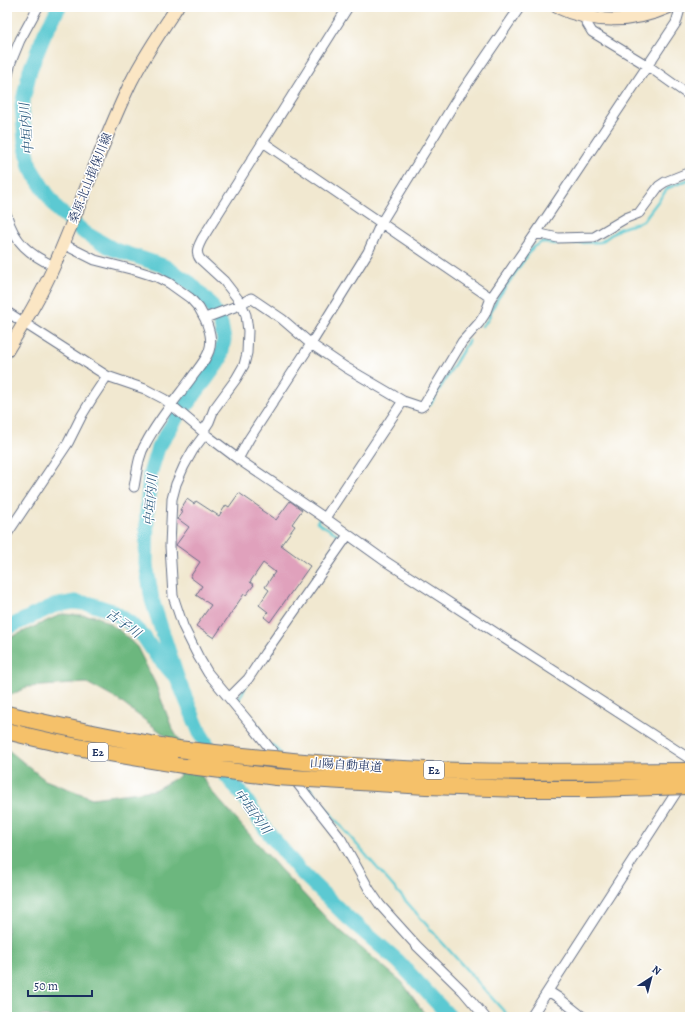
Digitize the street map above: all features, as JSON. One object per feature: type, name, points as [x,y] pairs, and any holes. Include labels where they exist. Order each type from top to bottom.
[{"type":"highway","name":"山陽自動車道","points":[[7,714],[46,724],[123,740],[178,749],[347,765],[426,770],[590,772],[690,771]]},
{"type":"highway","name":"山陽自動車道","points":[[7,731],[124,757],[276,777],[426,786],[520,789],[690,786]]},
{"type":"main road","name":"桑原北山揖保川線","points":[[7,351],[35,305],[54,266],[116,115],[132,80],[177,7]]},
{"type":"main road","points":[[557,7],[567,12],[603,20],[631,18],[656,13],[669,7]]},
{"type":"street","points":[[7,79],[11,62],[20,40],[38,7]]},
{"type":"street","points":[[348,7],[197,249],[197,255],[224,281],[246,315],[248,331],[247,353],[244,364],[236,379],[214,409],[209,422],[184,466],[176,484],[172,499],[170,546],[173,596],[183,626],[208,673],[253,727],[341,839],[369,889],[380,905],[417,946],[463,991],[485,1017]]},
{"type":"street","points":[[238,459],[249,439],[311,344],[368,252],[381,223],[455,102],[520,7]]},
{"type":"street","points":[[206,318],[251,298],[282,319],[311,344],[345,367],[403,401],[421,407],[424,405],[462,342],[480,323],[491,298],[676,23],[680,9],[679,7]]},
{"type":"street","points":[[586,17],[586,22],[592,32],[648,66],[690,96]]},
{"type":"street","points":[[263,142],[491,298]]},
{"type":"street","points":[[536,233],[558,238],[594,237],[626,218],[639,213],[659,186],[690,172]]},
{"type":"street","points":[[7,216],[10,227],[16,238],[26,249],[40,260],[54,266]]},
{"type":"street","points":[[64,241],[95,260],[138,270],[169,283],[190,298],[206,318],[210,341],[209,352],[173,406],[153,431],[141,453],[134,487]]},
{"type":"street","points":[[7,312],[107,376],[145,389],[164,399],[238,459],[385,561],[690,759]]},
{"type":"street","points":[[7,534],[68,442],[82,415],[107,376]]},
{"type":"street","points":[[325,518],[403,401]]},
{"type":"street","points":[[229,698],[248,679],[348,535]]},
{"type":"street","points":[[531,1017],[690,771]]},
{"type":"street","points":[[548,991],[583,1017]]},
{"type":"green space","points":[[62,614],[96,616],[118,629],[137,647],[155,683],[172,728],[213,793],[279,868],[330,922],[402,982],[427,1017],[7,1017],[7,749],[45,780],[92,798],[154,790],[180,776],[166,736],[118,700],[87,683],[27,687],[7,697],[7,639]]},
{"type":"building","points":[[239,493],[276,520],[290,501],[302,510],[292,524],[295,526],[281,545],[310,566],[270,622],[264,617],[268,612],[259,605],[269,590],[265,587],[275,572],[263,563],[250,582],[254,585],[246,595],[244,594],[214,638],[196,626],[211,605],[196,595],[202,586],[190,577],[200,562],[176,545],[189,527],[178,519],[183,512],[180,510],[187,499],[194,504],[196,501],[219,516],[226,505],[229,507]]},
{"type":"waterway","name":"中垣内川","points":[[59,7],[45,33],[30,70],[22,105],[25,141],[30,167],[58,210],[85,233],[113,249],[164,266],[190,283],[211,305],[221,324],[224,340],[220,360],[175,420],[158,448],[150,474],[147,513],[146,564],[152,600],[178,680],[200,733],[225,774],[243,796],[267,831],[300,871],[347,917],[398,961],[450,1017]]},
{"type":"waterway","points":[[482,326],[488,320],[498,298],[533,247],[542,242],[554,244],[601,242],[619,229],[643,221],[668,188],[690,179]]},
{"type":"waterway","points":[[430,405],[469,340]]},
{"type":"waterway","points":[[320,517],[317,522],[337,534],[338,540],[327,558]]},
{"type":"waterway","name":"古子川","points":[[7,628],[53,606],[74,602],[91,604],[112,611],[130,623],[144,637],[156,655],[174,675]]},
{"type":"waterway","points":[[246,686],[238,701],[261,730]]},
{"type":"waterway","points":[[272,745],[280,753]]},
{"type":"waterway","points":[[308,786],[431,930],[509,1017]]}]
